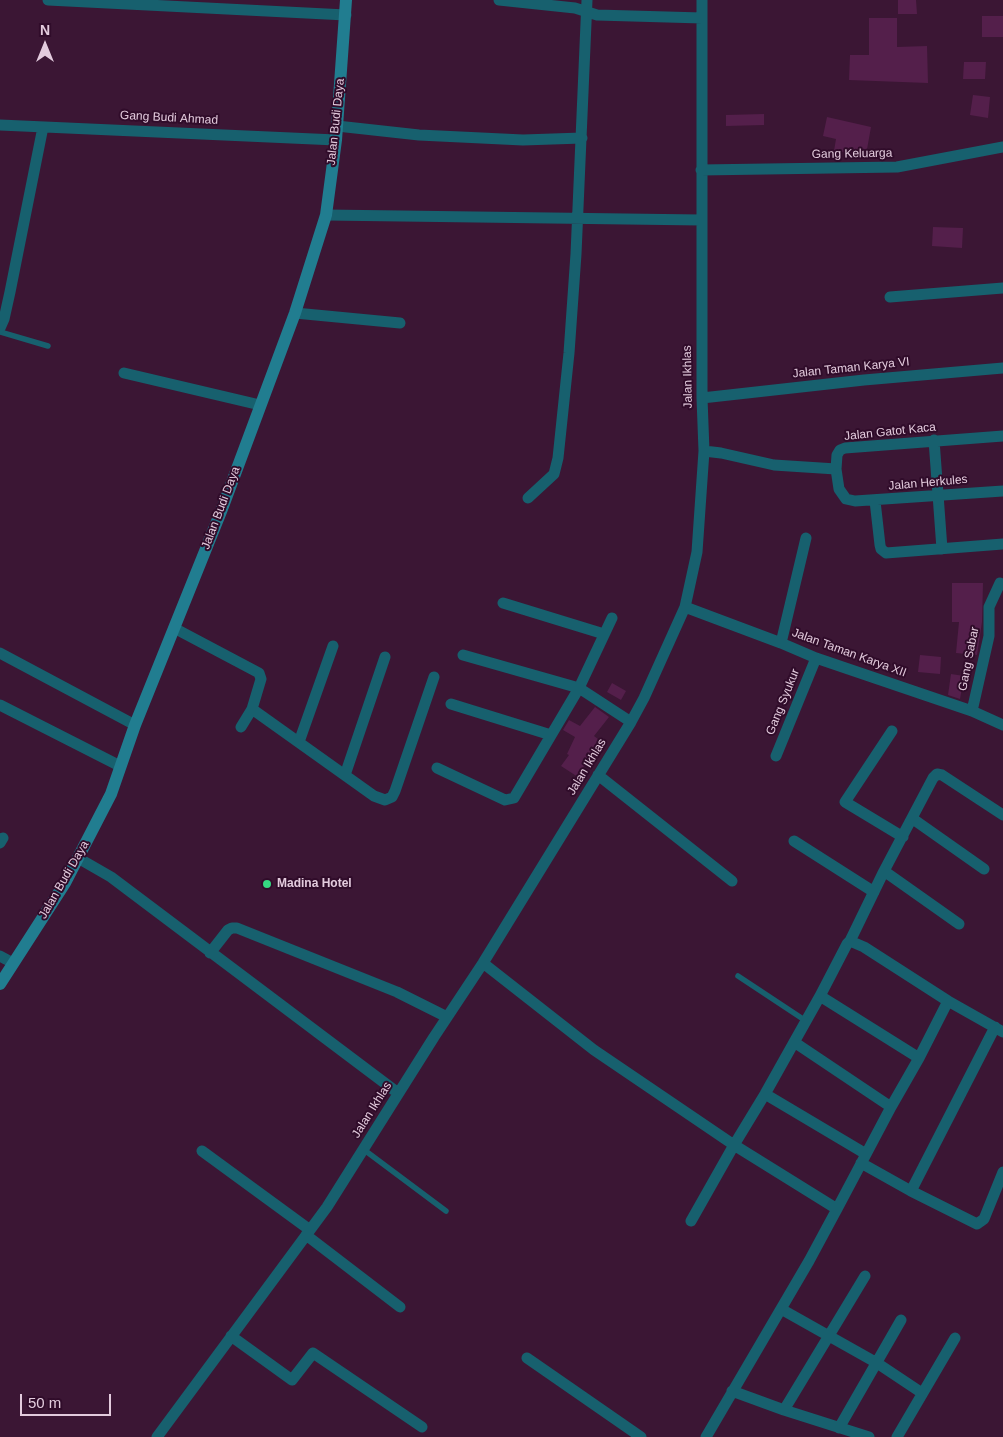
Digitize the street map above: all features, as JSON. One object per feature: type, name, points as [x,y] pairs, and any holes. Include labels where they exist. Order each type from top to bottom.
[{"type":"street","points":[[48,0],[346,15]]},
{"type":"street","name":"Jalan Budi Daya","points":[[0,984],[65,883],[110,794],[134,725],[222,509],[295,313],[326,215],[336,140],[346,0]]},
{"type":"street","points":[[499,0],[575,8],[587,6]]},
{"type":"street","name":"Jalan Ikhlas","points":[[157,1437],[328,1207],[398,1093],[483,963],[631,722],[644,698],[684,607],[697,552],[704,451],[701,220],[702,0]]},
{"type":"street","points":[[587,6],[597,15],[702,18]]},
{"type":"street","points":[[528,498],[554,474],[558,458],[569,353],[578,219],[587,6]]},
{"type":"street","name":"Gang Budi Ahmad","points":[[0,125],[336,140]]},
{"type":"street","points":[[337,126],[428,136],[523,140],[582,138]]},
{"type":"street","points":[[0,328],[6,310],[42,127]]},
{"type":"street","name":"Gang Keluarga","points":[[701,170],[897,167],[1003,148]]},
{"type":"street","points":[[326,215],[701,220]]},
{"type":"street","points":[[890,297],[1003,288]]},
{"type":"street","points":[[295,313],[400,322]]},
{"type":"street","name":"Jalan Taman Karya VI","points":[[702,398],[864,380],[1003,368]]},
{"type":"street","points":[[124,373],[260,405]]},
{"type":"street","name":"Jalan Gatot Kaca","points":[[836,469],[840,450],[845,448],[1003,436]]},
{"type":"street","points":[[934,440],[942,550]]},
{"type":"street","points":[[704,451],[774,465],[836,469]]},
{"type":"street","name":"Jalan Herkules","points":[[836,469],[838,489],[846,499],[855,502],[1003,491]]},
{"type":"street","points":[[876,501],[880,545],[883,552],[942,550],[1003,544]]},
{"type":"street","points":[[781,643],[806,538]]},
{"type":"street","name":"Gang Sabar","points":[[972,711],[989,636],[989,607],[1000,583]]},
{"type":"street","points":[[503,603],[604,634]]},
{"type":"street","name":"Jalan Taman Karya XII","points":[[684,607],[816,658],[972,711],[1003,725]]},
{"type":"street","points":[[437,768],[505,800],[514,798],[579,688],[612,618]]},
{"type":"street","points":[[174,628],[259,673],[261,679],[252,709],[241,728]]},
{"type":"street","points":[[299,742],[333,646]]},
{"type":"street","points":[[0,653],[134,725]]},
{"type":"street","points":[[463,655],[579,688],[631,722]]},
{"type":"street","points":[[345,775],[385,657]]},
{"type":"street","name":"Gang Syukur","points":[[776,756],[816,658]]},
{"type":"street","points":[[252,709],[345,775],[385,800],[392,797],[434,677]]},
{"type":"street","points":[[451,704],[551,735]]},
{"type":"street","points":[[0,705],[120,766]]},
{"type":"street","points":[[892,731],[845,802],[903,837]]},
{"type":"street","points":[[691,1221],[820,996],[933,778],[940,774],[1003,815]]},
{"type":"street","points":[[598,776],[732,881]]},
{"type":"street","points":[[913,819],[984,869]]},
{"type":"street","points":[[794,841],[874,892]]},
{"type":"street","points":[[78,858],[111,877],[398,1093]]},
{"type":"street","points":[[884,871],[959,924]]},
{"type":"street","points":[[210,953],[228,930],[235,928],[397,992],[447,1017]]},
{"type":"street","points":[[850,941],[864,947],[948,1001],[999,1030],[911,1191]]},
{"type":"street","points":[[0,956],[13,963]]},
{"type":"street","points":[[483,963],[594,1050],[734,1145],[837,1209]]},
{"type":"street","points":[[820,996],[919,1058]]},
{"type":"street","points":[[706,1437],[810,1261],[948,1001]]},
{"type":"street","points":[[794,1042],[891,1106]]},
{"type":"street","points":[[765,1094],[911,1191],[975,1224],[979,1224],[984,1219],[1003,1172]]},
{"type":"street","points":[[202,1151],[308,1232],[400,1307]]},
{"type":"street","points":[[784,1410],[865,1276]]},
{"type":"street","points":[[781,1309],[877,1363],[922,1393]]},
{"type":"street","points":[[839,1428],[901,1320]]},
{"type":"street","points":[[231,1336],[292,1380],[313,1353],[422,1426]]},
{"type":"street","points":[[897,1437],[955,1338]]},
{"type":"street","points":[[527,1358],[641,1437]]},
{"type":"street","points":[[732,1391],[869,1437]]},
{"type":"lane","points":[[0,332],[48,346]]},
{"type":"lane","points":[[738,976],[806,1021]]},
{"type":"lane","points":[[363,1149],[446,1211]]},
{"type":"building","points":[[898,0],[916,0],[917,14],[898,14]]},
{"type":"building","points":[[982,16],[1003,16],[1003,37],[982,37]]},
{"type":"building","points":[[869,18],[897,18],[897,47],[927,46],[928,83],[849,80],[850,55],[869,55]]},
{"type":"building","points":[[964,62],[986,62],[985,79],[963,79]]},
{"type":"building","points":[[973,95],[990,97],[988,118],[970,115]]},
{"type":"building","points":[[764,114],[764,125],[726,126],[726,115]]},
{"type":"building","points":[[827,117],[871,127],[866,155],[834,151],[836,139],[823,136]]},
{"type":"building","points":[[933,227],[963,228],[962,248],[932,246]]},
{"type":"building","points":[[952,583],[983,583],[982,622],[977,655],[956,653],[959,622],[952,622]]},
{"type":"building","points":[[920,655],[941,657],[940,674],[918,672]]},
{"type":"building","points":[[951,674],[964,676],[960,699],[948,695]]},
{"type":"building","points":[[612,683],[626,691],[621,700],[607,692]]},
{"type":"building","points":[[595,707],[609,717],[594,736],[598,739],[578,777],[561,766],[569,755],[567,754],[575,737],[563,730],[569,720],[580,726]]},
{"type":"place","name":"Madina Hotel","points":[[267,884]]}]
